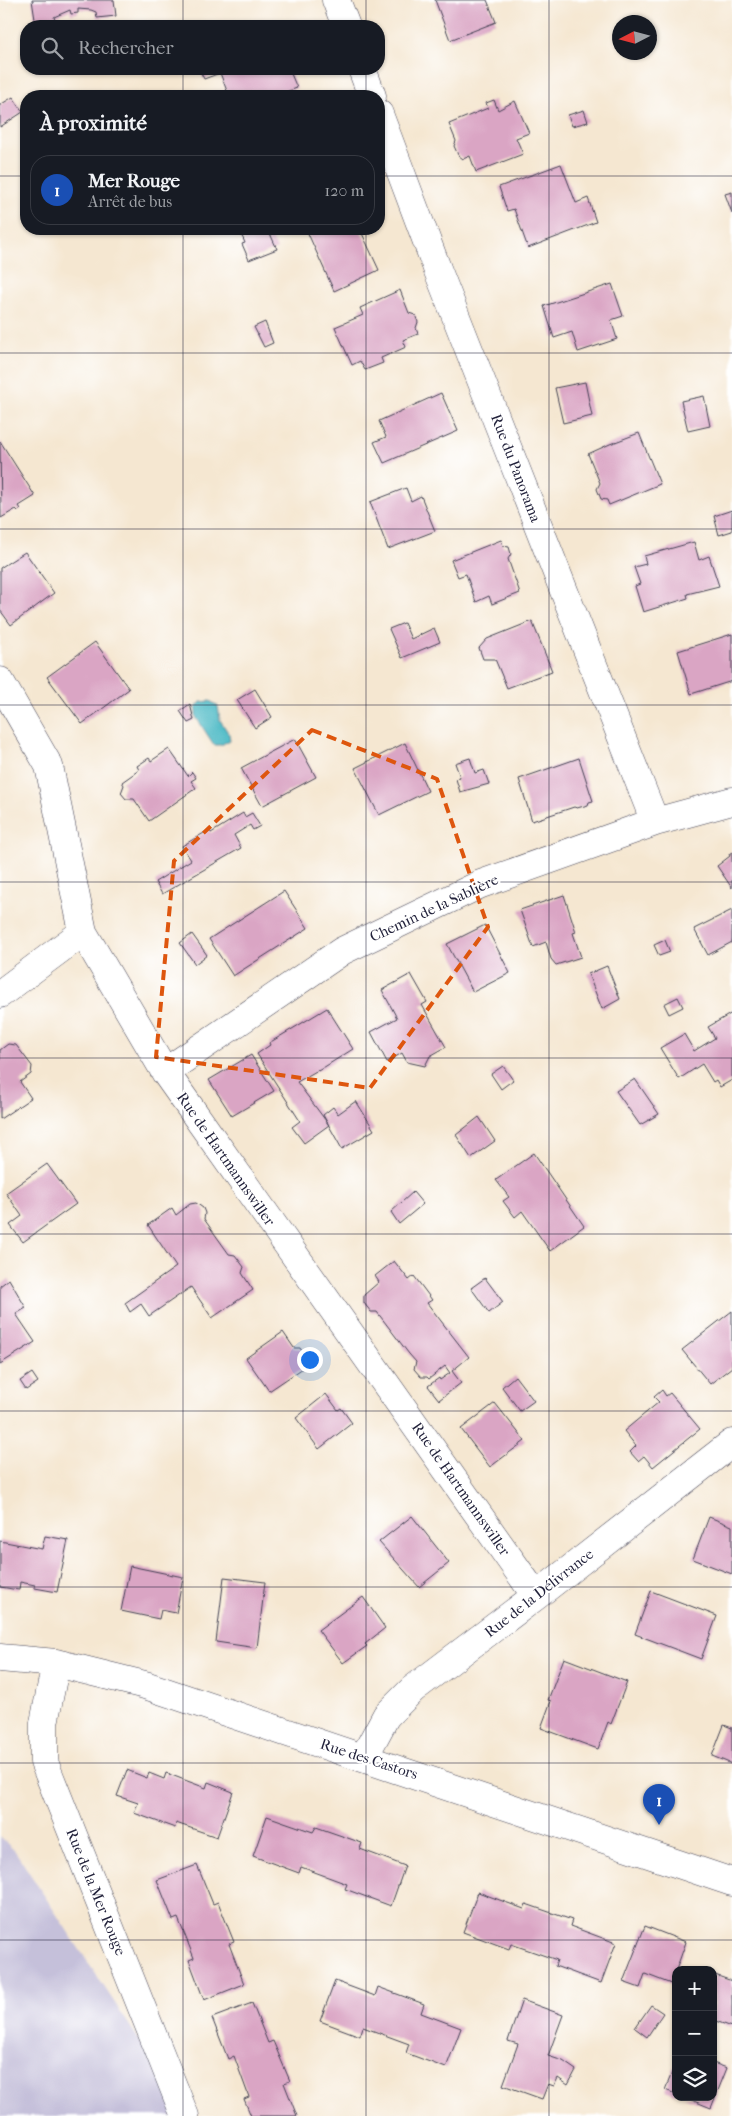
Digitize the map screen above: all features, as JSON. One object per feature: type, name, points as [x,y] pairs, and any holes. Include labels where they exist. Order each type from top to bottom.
[{"type":"street","points":[[336,0],[344,20]]},
{"type":"street","points":[[364,75],[370,90]]},
{"type":"street","name":"Rue du Panorama","points":[[385,130],[438,271],[655,822]]},
{"type":"street","name":"Rue de Hartmannswiller","points":[[0,681],[49,766],[83,932],[165,1072],[536,1596]]},
{"type":"street","name":"Chemin de la Sablière","points":[[165,1072],[342,951],[481,884],[655,822],[732,801]]},
{"type":"street","points":[[0,994],[83,932]]},
{"type":"street","name":"Rue de la Délivrance","points":[[364,1758],[386,1716],[412,1689],[536,1596],[732,1443]]},
{"type":"street","name":"Rue des Castors","points":[[0,1658],[56,1663],[145,1685],[732,1882]]},
{"type":"street","name":"Rue de la Mer Rouge","points":[[56,1663],[44,1723],[44,1762],[185,2116]]},
{"type":"highlighted area","points":[[312,730],[437,779],[488,927],[370,1088],[156,1057],[174,861]]},
{"type":"shaded area","points":[[0,1837],[15,1851],[189,2116],[0,2116]]},
{"type":"water","points":[[210,701],[218,706],[220,720],[229,734],[230,740],[221,745],[214,745],[196,717],[196,707],[201,702]]},
{"type":"building","points":[[32,0],[114,0],[116,16],[97,18],[96,12],[78,9],[78,13],[71,14],[70,10],[54,17],[55,20],[35,20]]},
{"type":"building","points":[[435,0],[487,0],[496,22],[450,40]]},
{"type":"building","points":[[202,75],[215,75],[204,79]]},
{"type":"building","points":[[221,75],[292,75],[297,88],[292,90],[227,90]]},
{"type":"building","points":[[13,97],[20,108],[20,114],[0,127],[0,105]]},
{"type":"building","points":[[494,100],[498,110],[515,101],[529,133],[516,138],[523,154],[476,172],[470,156],[463,159],[458,155],[454,146],[456,141],[449,124],[488,108],[486,103]]},
{"type":"building","points":[[584,110],[588,122],[572,126],[568,115]]},
{"type":"building","points":[[561,164],[576,203],[588,198],[596,222],[528,248],[514,209],[507,211],[499,187]]},
{"type":"building","points":[[732,192],[732,213],[725,194]]},
{"type":"building","points":[[242,235],[271,235],[277,249],[249,260],[242,244],[245,243]]},
{"type":"building","points":[[309,235],[363,235],[379,270],[334,291]]},
{"type":"building","points":[[612,284],[623,316],[611,320],[617,339],[578,352],[572,332],[554,338],[544,306]]},
{"type":"building","points":[[400,290],[409,313],[415,315],[418,322],[416,328],[418,334],[403,340],[406,347],[381,358],[383,363],[365,370],[360,361],[352,365],[335,327],[363,315],[360,308]]},
{"type":"building","points":[[265,322],[273,343],[264,347],[254,327]]},
{"type":"building","points":[[585,382],[592,416],[563,423],[555,388]]},
{"type":"building","points":[[441,393],[458,431],[384,463],[374,442],[386,437],[379,421]]},
{"type":"building","points":[[704,396],[710,426],[688,431],[681,401]]},
{"type":"building","points":[[639,433],[660,484],[609,505],[607,500],[601,499],[597,489],[600,483],[588,454]]},
{"type":"building","points":[[0,441],[35,496],[19,506],[21,509],[18,511],[16,509],[1,518]]},
{"type":"building","points":[[406,488],[411,501],[421,496],[435,531],[388,549],[370,502]]},
{"type":"building","points":[[732,510],[732,531],[719,535],[714,516]]},
{"type":"building","points":[[501,540],[503,546],[509,547],[511,554],[508,559],[520,593],[492,604],[489,596],[476,602],[466,574],[458,577],[451,560]]},
{"type":"building","points":[[694,542],[699,560],[709,556],[719,586],[687,594],[688,598],[643,612],[635,586],[640,584],[634,567],[646,564],[644,556]]},
{"type":"building","points":[[25,552],[54,593],[11,625],[0,610],[0,568]]},
{"type":"building","points":[[532,621],[552,671],[507,688],[495,659],[483,659],[479,648],[487,639]]},
{"type":"building","points":[[404,623],[411,639],[434,628],[440,642],[402,658],[389,629]]},
{"type":"building","points":[[732,634],[732,681],[691,694],[678,651]]},
{"type":"building","points":[[95,642],[129,689],[82,724],[47,677]]},
{"type":"building","points":[[255,689],[272,717],[255,728],[237,700]]},
{"type":"building","points":[[190,704],[194,720],[188,723],[180,711]]},
{"type":"building","points":[[295,739],[316,777],[262,806],[241,768]]},
{"type":"building","points":[[405,743],[428,791],[379,815],[355,768]]},
{"type":"building","points":[[169,749],[188,776],[192,772],[196,778],[191,781],[196,788],[149,821],[134,799],[126,799],[121,793],[124,785],[122,782],[139,770],[137,766],[149,758],[151,761]]},
{"type":"building","points":[[470,758],[475,773],[484,770],[489,784],[460,792],[456,779],[460,777],[455,763]]},
{"type":"building","points":[[579,758],[593,801],[589,802],[588,805],[574,807],[532,821],[519,779]]},
{"type":"building","points":[[243,813],[245,817],[252,813],[260,826],[253,830],[250,825],[234,835],[241,848],[162,894],[155,882],[191,860],[182,846],[209,830],[211,833]]},
{"type":"building","points":[[732,852],[732,888],[717,866],[730,856],[729,854]]},
{"type":"building","points":[[284,891],[308,928],[233,976],[209,939]]},
{"type":"building","points":[[564,895],[576,932],[573,933],[581,957],[556,965],[551,959],[546,942],[533,947],[520,910]]},
{"type":"building","points":[[732,910],[732,942],[708,955],[694,929]]},
{"type":"building","points":[[485,925],[510,973],[473,992],[447,944]]},
{"type":"building","points":[[192,934],[207,955],[195,964],[180,943]]},
{"type":"building","points":[[665,940],[670,952],[659,956],[654,945]]},
{"type":"building","points":[[607,966],[620,999],[602,1009],[588,974]]},
{"type":"building","points":[[411,974],[427,1002],[422,1005],[446,1047],[430,1056],[425,1066],[407,1062],[402,1053],[387,1062],[371,1032],[397,1018],[382,990]]},
{"type":"building","points":[[678,997],[683,1007],[669,1014],[664,1004]]},
{"type":"building","points":[[327,1008],[353,1049],[297,1082],[329,1125],[304,1143],[292,1127],[300,1121],[257,1054],[270,1045],[269,1043]]},
{"type":"building","points":[[732,1013],[732,1080],[720,1087],[716,1080],[713,1082],[702,1064],[679,1079],[660,1048],[684,1034],[694,1051],[715,1038],[708,1027]]},
{"type":"building","points":[[8,1044],[16,1045],[32,1066],[31,1074],[20,1082],[31,1098],[0,1119],[0,1050]]},
{"type":"building","points":[[251,1055],[274,1091],[232,1116],[209,1080]]},
{"type":"building","points":[[503,1066],[513,1080],[501,1089],[491,1074]]},
{"type":"building","points":[[635,1079],[659,1114],[640,1125],[616,1091]]},
{"type":"building","points":[[356,1101],[374,1130],[342,1149],[323,1115],[333,1107],[338,1114]]},
{"type":"building","points":[[479,1117],[495,1141],[471,1158],[456,1135]]},
{"type":"building","points":[[534,1153],[584,1226],[550,1251],[522,1211],[515,1217],[503,1201],[509,1197],[496,1180]]},
{"type":"building","points":[[47,1164],[76,1204],[23,1242],[10,1225],[22,1216],[6,1193]]},
{"type":"building","points":[[413,1192],[423,1204],[399,1224],[391,1212]]},
{"type":"building","points":[[196,1203],[203,1208],[205,1213],[204,1219],[229,1254],[235,1255],[244,1267],[242,1273],[253,1290],[212,1318],[191,1287],[149,1316],[141,1304],[130,1312],[125,1303],[176,1267],[148,1225],[172,1208],[176,1215],[190,1204]]},
{"type":"building","points":[[394,1261],[409,1280],[414,1276],[432,1300],[427,1303],[469,1357],[452,1371],[461,1383],[439,1400],[428,1386],[450,1373],[445,1366],[429,1379],[421,1377],[414,1369],[416,1362],[377,1312],[371,1312],[364,1303],[364,1295],[379,1282],[375,1276]]},
{"type":"building","points":[[485,1278],[503,1302],[489,1313],[471,1288]]},
{"type":"building","points":[[9,1279],[26,1308],[16,1314],[35,1342],[0,1364],[0,1286]]},
{"type":"building","points":[[732,1311],[732,1367],[710,1384],[682,1350]]},
{"type":"building","points":[[283,1332],[294,1348],[300,1348],[306,1357],[306,1366],[269,1391],[246,1358]]},
{"type":"building","points":[[32,1373],[38,1382],[26,1390],[20,1381]]},
{"type":"building","points":[[515,1376],[534,1401],[520,1411],[502,1387]]},
{"type":"building","points":[[662,1390],[666,1396],[670,1393],[700,1429],[653,1467],[644,1456],[638,1461],[630,1452],[636,1446],[624,1431],[659,1402],[654,1397]]},
{"type":"building","points":[[326,1394],[338,1410],[341,1408],[352,1423],[319,1449],[296,1418]]},
{"type":"building","points":[[495,1403],[525,1441],[490,1467],[461,1429]]},
{"type":"building","points":[[412,1516],[449,1563],[419,1587],[379,1542]]},
{"type":"building","points":[[709,1517],[732,1526],[732,1574],[693,1559]]},
{"type":"building","points":[[45,1536],[68,1540],[57,1592],[35,1588],[35,1585],[20,1582],[19,1590],[0,1587],[0,1541],[42,1549]]},
{"type":"building","points":[[130,1566],[183,1577],[176,1613],[161,1610],[159,1619],[121,1611]]},
{"type":"building","points":[[224,1577],[265,1582],[257,1648],[216,1642]]},
{"type":"building","points":[[651,1591],[717,1616],[701,1659],[635,1634]]},
{"type":"building","points":[[363,1597],[385,1628],[365,1644],[367,1646],[343,1663],[318,1630]]},
{"type":"building","points":[[564,1658],[627,1682],[611,1724],[608,1722],[598,1749],[541,1728],[551,1701],[548,1700]]},
{"type":"building","points":[[724,1725],[732,1728],[732,1764],[712,1756]]},
{"type":"building","points":[[127,1770],[147,1778],[149,1773],[164,1779],[166,1773],[206,1788],[208,1782],[233,1792],[217,1837],[176,1823],[175,1828],[134,1813],[138,1803],[117,1796]]},
{"type":"building","points":[[267,1816],[313,1832],[316,1827],[362,1843],[360,1849],[405,1866],[391,1906],[345,1889],[347,1884],[301,1867],[299,1873],[253,1856]]},
{"type":"building","points":[[197,1865],[213,1904],[218,1902],[234,1942],[229,1944],[244,1984],[204,2000],[189,1960],[194,1958],[178,1918],[173,1920],[157,1880]]},
{"type":"building","points":[[478,1892],[524,1909],[526,1904],[572,1920],[570,1926],[616,1943],[601,1983],[555,1966],[557,1960],[511,1944],[509,1949],[463,1932]]},
{"type":"building","points":[[645,1926],[686,1942],[677,1966],[672,1966],[671,1984],[645,1974],[640,1988],[623,1982]]},
{"type":"building","points":[[717,1976],[732,1981],[732,2027],[717,2021]]},
{"type":"building","points":[[335,1981],[375,1996],[378,1987],[424,2004],[421,2013],[461,2028],[446,2068],[406,2053],[409,2044],[363,2027],[360,2036],[320,2021]]},
{"type":"building","points":[[522,2000],[563,2015],[548,2056],[563,2061],[576,2070],[568,2085],[558,2078],[554,2086],[548,2084],[542,2099],[503,2085],[518,2044],[508,2041]]},
{"type":"building","points":[[252,2003],[268,2043],[273,2041],[290,2081],[284,2083],[297,2116],[251,2116],[244,2099],[249,2097],[234,2056],[228,2059],[212,2018]]},
{"type":"building","points":[[651,2005],[663,2013],[647,2037],[635,2028]]},
{"type":"building","points":[[717,2064],[727,2068],[717,2093]]},
{"type":"building","points":[[672,2073],[672,2093],[665,2090]]},
{"type":"building","points":[[694,2101],[714,2101],[711,2108]]},
{"type":"place","name":"Mer Rouge","points":[[659,1825]]}]
